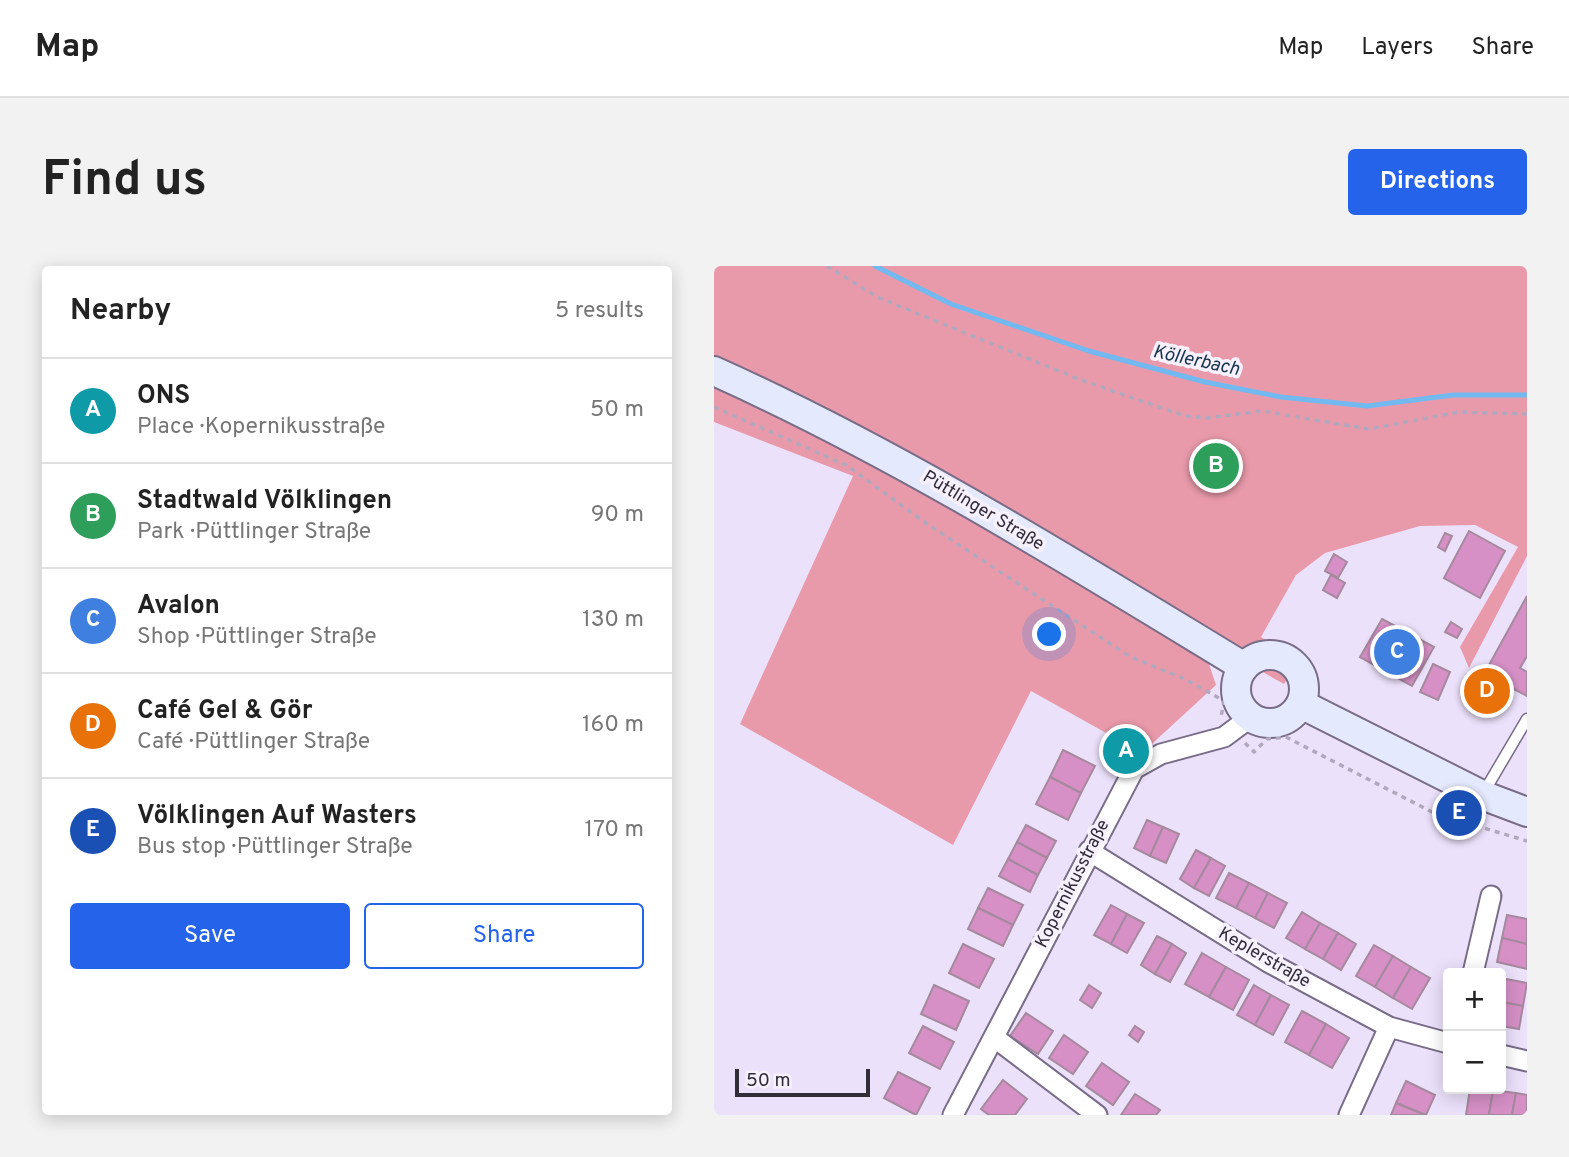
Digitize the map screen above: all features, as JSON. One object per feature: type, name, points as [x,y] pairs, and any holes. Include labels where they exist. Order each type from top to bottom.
[{"type":"main road","name":"Püttlinger Straße","points":[[714,371],[810,414],[914,469],[1142,602],[1244,667]]},
{"type":"main road","points":[[1273,654],[1293,663],[1304,682],[1301,704],[1294,714],[1273,723],[1242,724],[1242,709],[1236,688],[1244,667],[1252,660],[1273,654]]},
{"type":"main road","points":[[1301,704],[1482,796],[1527,812]]},
{"type":"street","name":"Kopernikusstraße","points":[[953,1115],[1134,769],[1161,754],[1213,741],[1242,724]]},
{"type":"street","name":"Keplerstraße","points":[[1089,851],[1268,962],[1389,1027],[1443,1042]]},
{"type":"street","points":[[1474,968],[1491,896]]},
{"type":"street","points":[[1349,1115],[1389,1027]]},
{"type":"street","points":[[995,1038],[1097,1115]]},
{"type":"street","points":[[1506,1056],[1527,1061]]},
{"type":"lane","points":[[1482,796],[1527,719]]},
{"type":"path","points":[[827,266],[877,296],[1081,380],[1185,416],[1206,418],[1262,411],[1369,429],[1459,412],[1527,414]]},
{"type":"path","points":[[714,407],[846,466],[930,526],[1129,656],[1187,680],[1224,701],[1220,716],[1242,724],[1254,751],[1267,739],[1286,737],[1434,813],[1527,841]]},
{"type":"shaded area","points":[[714,266],[1527,266],[1527,556],[1469,668],[1460,647],[1518,547],[1475,525],[1420,526],[1325,553],[1296,575],[1261,637],[1299,662],[1284,684],[1200,637],[1216,685],[1142,753],[1031,691],[953,845],[740,724],[853,476],[714,422]]},
{"type":"building","points":[[1469,531],[1505,551],[1480,598],[1444,578]]},
{"type":"building","points":[[1445,533],[1452,536],[1445,551],[1438,547]]},
{"type":"building","points":[[1334,554],[1347,562],[1338,578],[1325,571]]},
{"type":"building","points":[[1331,575],[1345,583],[1337,598],[1323,590]]},
{"type":"building","points":[[1527,596],[1527,656],[1520,668],[1527,672],[1527,696],[1510,687],[1497,706],[1473,694]]},
{"type":"building","points":[[1382,619],[1434,647],[1412,686],[1360,657]]},
{"type":"building","points":[[1451,622],[1462,629],[1457,638],[1445,632]]},
{"type":"building","points":[[1433,664],[1450,672],[1438,700],[1420,692]]},
{"type":"building","points":[[1063,750],[1095,766],[1081,793],[1050,777]]},
{"type":"building","points":[[1050,777],[1081,793],[1068,820],[1036,804]]},
{"type":"building","points":[[1147,820],[1163,827],[1150,856],[1134,848]]},
{"type":"building","points":[[1026,825],[1056,841],[1047,858],[1017,842]]},
{"type":"building","points":[[1163,827],[1179,834],[1166,863],[1150,856]]},
{"type":"building","points":[[1017,842],[1047,858],[1038,875],[1008,859]]},
{"type":"building","points":[[1196,850],[1211,858],[1194,888],[1180,879]]},
{"type":"building","points":[[1211,858],[1225,866],[1209,896],[1194,888]]},
{"type":"building","points":[[1008,859],[1038,875],[1030,892],[999,876]]},
{"type":"building","points":[[1229,873],[1249,883],[1236,908],[1216,898]]},
{"type":"building","points":[[1249,883],[1268,893],[1255,918],[1236,908]]},
{"type":"building","points":[[988,888],[1023,905],[1013,925],[978,908]]},
{"type":"building","points":[[1268,893],[1287,903],[1274,928],[1255,918]]},
{"type":"building","points":[[1111,905],[1127,914],[1111,944],[1094,935]]},
{"type":"building","points":[[978,908],[1013,925],[1003,946],[968,929]]},
{"type":"building","points":[[1302,912],[1320,923],[1305,949],[1286,938]]},
{"type":"building","points":[[1127,914],[1144,923],[1127,953],[1111,944]]},
{"type":"building","points":[[1507,915],[1527,919],[1527,944],[1502,938]]},
{"type":"building","points":[[1320,923],[1338,933],[1323,959],[1305,949]]},
{"type":"building","points":[[1338,933],[1356,944],[1341,970],[1323,959]]},
{"type":"building","points":[[1157,936],[1172,944],[1155,974],[1141,965]]},
{"type":"building","points":[[1502,938],[1527,944],[1527,969],[1497,962]]},
{"type":"building","points":[[963,944],[994,959],[979,988],[949,973]]},
{"type":"building","points":[[1172,944],[1186,953],[1170,982],[1155,974]]},
{"type":"building","points":[[1374,945],[1393,956],[1375,987],[1356,976]]},
{"type":"building","points":[[1202,953],[1226,967],[1209,997],[1185,984]]},
{"type":"building","points":[[1393,956],[1411,967],[1393,998],[1375,987]]},
{"type":"building","points":[[1226,967],[1249,980],[1233,1010],[1209,997]]},
{"type":"building","points":[[1411,967],[1430,978],[1412,1009],[1393,998]]},
{"type":"building","points":[[1506,979],[1527,983],[1523,1006],[1506,1003]]},
{"type":"building","points":[[934,985],[969,1001],[956,1030],[921,1014]]},
{"type":"building","points":[[1089,985],[1101,993],[1092,1008],[1080,1000]]},
{"type":"building","points":[[1254,985],[1271,995],[1255,1025],[1237,1015]]},
{"type":"building","points":[[1271,995],[1289,1005],[1273,1035],[1255,1025]]},
{"type":"building","points":[[1506,1003],[1523,1006],[1519,1029],[1506,1027]]},
{"type":"building","points":[[1302,1011],[1326,1024],[1309,1055],[1285,1042]]},
{"type":"building","points":[[1026,1013],[1053,1031],[1038,1054],[1010,1036]]},
{"type":"building","points":[[1326,1024],[1349,1038],[1332,1068],[1309,1055]]},
{"type":"building","points":[[923,1026],[954,1042],[940,1069],[909,1053]]},
{"type":"building","points":[[1135,1026],[1144,1032],[1138,1042],[1129,1035]]},
{"type":"building","points":[[1064,1035],[1088,1052],[1073,1074],[1049,1058]]},
{"type":"building","points":[[1102,1063],[1129,1082],[1113,1105],[1086,1086]]},
{"type":"building","points":[[898,1072],[930,1088],[916,1115],[884,1098]]},
{"type":"building","points":[[1003,1080],[1027,1099],[1015,1115],[989,1115],[981,1109]]},
{"type":"building","points":[[1406,1081],[1435,1095],[1426,1115],[1396,1103]]},
{"type":"building","points":[[1516,1093],[1512,1115],[1489,1115],[1492,1094]]},
{"type":"building","points":[[1516,1093],[1527,1095],[1527,1115],[1512,1115]]},
{"type":"building","points":[[1135,1094],[1160,1110],[1156,1115],[1121,1115]]},
{"type":"building","points":[[1469,1094],[1492,1094],[1489,1115],[1466,1115]]},
{"type":"building","points":[[1396,1103],[1425,1115],[1391,1115]]},
{"type":"waterway","name":"Köllerbach","points":[[875,266],[951,304],[1089,351],[1205,382],[1281,397],[1367,406],[1453,395],[1527,395]]},
{"type":"place","name":"Stadtwald Völklingen","points":[[1216,466]]},
{"type":"place","name":"Avalon","points":[[1397,652]]},
{"type":"place","name":"Café Gel & Gör","points":[[1487,691]]},
{"type":"place","name":"ONS","points":[[1126,751]]},
{"type":"place","name":"Völklingen Auf Wasters","points":[[1459,813]]}]
